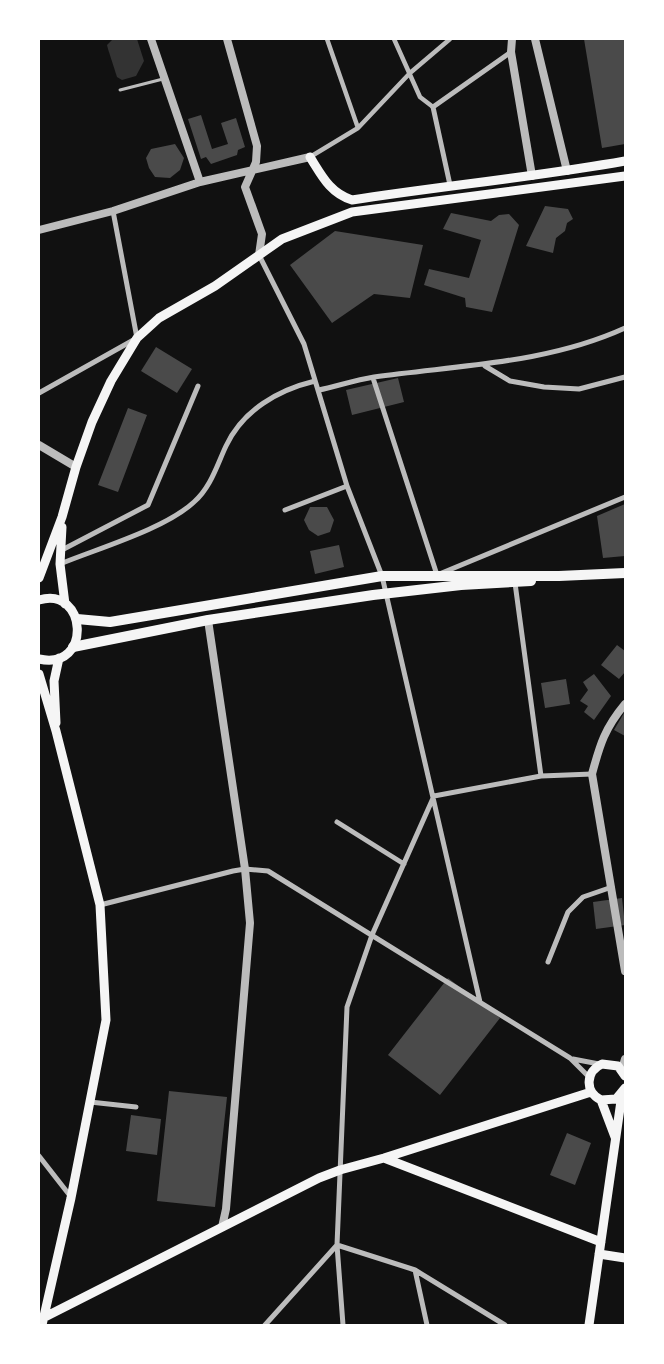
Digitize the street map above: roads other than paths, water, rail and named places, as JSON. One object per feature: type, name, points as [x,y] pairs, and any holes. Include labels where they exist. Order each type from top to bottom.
[{"type":"main road","points":[[310,157],[328,186],[338,196],[352,200],[450,185],[567,171],[625,161]]},
{"type":"main road","points":[[39,578],[62,517],[92,422],[111,381],[137,338],[159,318],[215,286],[282,239],[352,212],[625,176]]},
{"type":"main road","points":[[62,517],[60,564],[65,604],[77,619],[79,628],[73,647]]},
{"type":"main road","points":[[77,619],[110,622],[382,576],[625,574]]},
{"type":"main road","points":[[39,659],[59,658],[73,647],[208,620],[384,594],[461,585],[515,583],[559,576]]},
{"type":"main road","points":[[39,600],[50,599],[65,604]]},
{"type":"main road","points":[[56,731],[54,681],[59,658]]},
{"type":"main road","points":[[39,674],[56,731],[100,904],[106,1020],[71,1198],[41,1321]]},
{"type":"main road","points":[[616,1143],[610,1121],[601,1100],[591,1092],[589,1078],[592,1071],[602,1064],[613,1064],[623,1073]]},
{"type":"main road","points":[[601,1100],[616,1099],[624,1091]]},
{"type":"main road","points":[[589,1325],[624,1091]]},
{"type":"main road","points":[[41,1321],[222,1227],[340,1170],[384,1158],[591,1092]]},
{"type":"main road","points":[[384,1158],[601,1242]]},
{"type":"main road","points":[[599,1254],[625,1258]]},
{"type":"street","points":[[151,39],[200,182]]},
{"type":"street","points":[[227,39],[257,146],[254,169],[245,187],[262,234],[259,255],[304,344],[347,486],[382,576],[384,594],[434,796],[480,1002]]},
{"type":"street","points":[[327,39],[358,128]]},
{"type":"street","points":[[394,39],[420,97],[433,107],[450,185]]},
{"type":"street","points":[[39,230],[113,211],[200,182],[310,157],[358,128],[410,73],[450,39]]},
{"type":"street","points":[[512,39],[511,52],[532,176]]},
{"type":"street","points":[[535,39],[567,171]]},
{"type":"street","points":[[433,107],[511,52]]},
{"type":"street","points":[[39,393],[137,338],[113,211]]},
{"type":"street","points":[[318,390],[373,378],[484,365],[536,356],[584,343],[625,328]]},
{"type":"street","points":[[484,365],[510,382],[544,387],[579,389],[625,377]]},
{"type":"street","points":[[373,378],[437,575],[625,497]]},
{"type":"street","points":[[60,564],[156,526],[194,502],[210,481],[227,444],[246,416],[280,392],[315,381]]},
{"type":"street","points":[[60,551],[148,506],[198,386]]},
{"type":"street","points":[[39,445],[76,468]]},
{"type":"street","points":[[284,510],[347,486]]},
{"type":"street","points":[[515,583],[542,776]]},
{"type":"street","points":[[208,620],[245,869],[250,923],[226,1209],[222,1227]]},
{"type":"street","points":[[625,704],[610,722],[600,745],[592,774],[625,971]]},
{"type":"street","points":[[434,796],[542,776],[592,774]]},
{"type":"street","points":[[343,1325],[337,1245],[347,1007],[372,935],[434,796]]},
{"type":"street","points":[[337,822],[404,864]]},
{"type":"street","points":[[100,904],[245,869],[268,871],[570,1058],[589,1078]]},
{"type":"street","points":[[548,962],[568,912],[583,897],[612,887]]},
{"type":"street","points":[[570,1058],[602,1064]]},
{"type":"street","points":[[623,1073],[625,1060]]},
{"type":"street","points":[[90,1102],[136,1107]]},
{"type":"street","points":[[39,1156],[71,1198]]},
{"type":"street","points":[[337,1245],[415,1270],[505,1325]]},
{"type":"street","points":[[265,1325],[337,1245]]},
{"type":"street","points":[[415,1270],[427,1325]]},
{"type":"lane","points":[[120,90],[165,79]]}]
